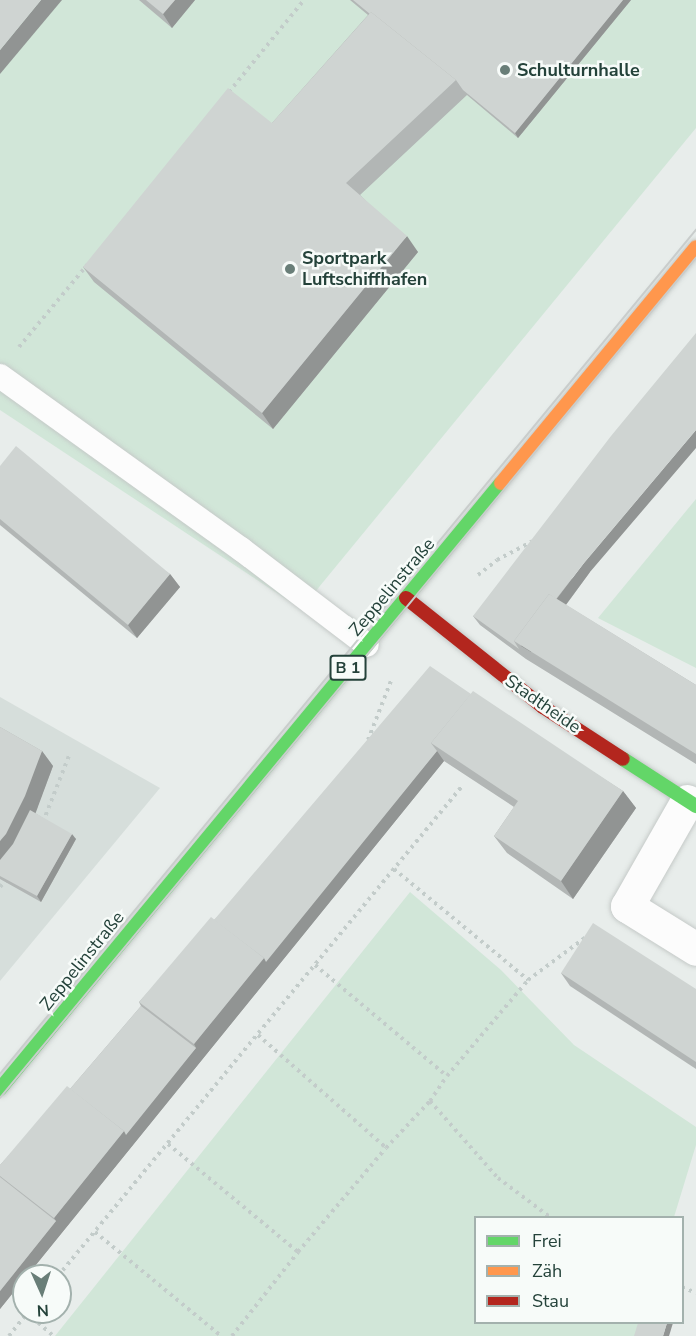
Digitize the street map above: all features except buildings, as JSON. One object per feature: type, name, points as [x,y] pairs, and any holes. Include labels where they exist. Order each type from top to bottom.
[{"type":"main road","name":"Zeppelinstraße","points":[[0,1089],[696,247]]},
{"type":"main road","name":"Stadtheide","points":[[406,598],[543,707],[692,803]]},
{"type":"street","name":"Stadtheide","points":[[627,906],[692,803]]},
{"type":"street","points":[[627,906],[696,949]]},
{"type":"lane","points":[[0,376],[241,549],[367,645]]},
{"type":"path","points":[[228,93],[304,0]]},
{"type":"path","points":[[15,352],[91,259]]},
{"type":"path","points":[[42,825],[70,753]]},
{"type":"path","points":[[68,1264],[463,785]]},
{"type":"path","points":[[394,869],[528,980]]},
{"type":"path","points":[[0,887],[15,871]]},
{"type":"path","points":[[232,1336],[297,1252],[386,1148],[430,1101],[447,1076],[528,980],[627,906]]},
{"type":"path","points":[[315,965],[447,1076]]},
{"type":"path","points":[[258,1035],[386,1148]]},
{"type":"path","points":[[430,1101],[498,1178],[548,1216]]},
{"type":"path","points":[[168,1144],[297,1252]]},
{"type":"path","points":[[95,1232],[221,1336]]},
{"type":"path","points":[[9,1336],[19,1324]]},
{"type":"path","points":[[40,1324],[53,1336]]},
{"type":"shaded area","points":[[0,697],[160,788],[0,981]]},
{"type":"green space","name":"Sportpark Luftschiffhafen","points":[[0,0],[696,0],[696,128],[301,609],[0,410]]},
{"type":"green space","points":[[696,499],[696,668],[598,618]]},
{"type":"green space","points":[[410,892],[501,970],[574,1045],[696,1127],[696,1145],[674,1216],[474,1216],[474,1324],[643,1324],[639,1336],[55,1336],[65,1324],[72,1324],[72,1315]]},
{"type":"tram line","points":[[0,1074],[696,230]]},
{"type":"tram line","points":[[0,1098],[696,258]]},
{"type":"traffic: fast","points":[[0,1089],[501,483]]},
{"type":"traffic: fast","points":[[623,759],[696,806]]},
{"type":"traffic: slow","points":[[501,483],[696,247]]},
{"type":"traffic: jam","points":[[406,598],[543,707],[623,759]]},
{"type":"place","name":"Schulturnhalle","points":[[505,70]]},
{"type":"place","name":"Sportpark Luftschiffhafen","points":[[290,269]]}]
